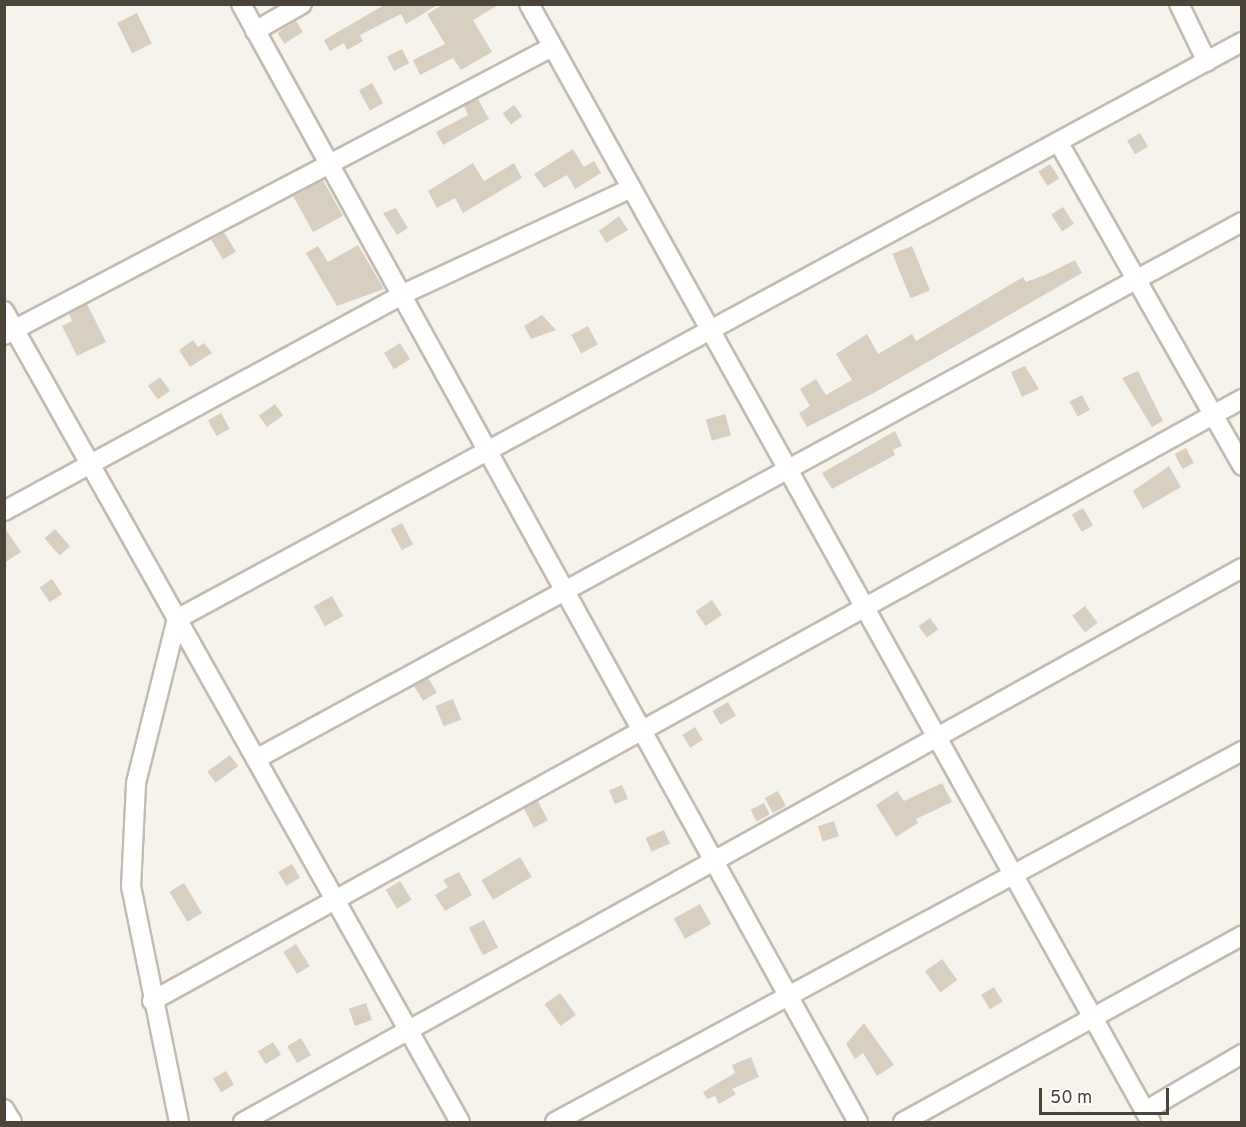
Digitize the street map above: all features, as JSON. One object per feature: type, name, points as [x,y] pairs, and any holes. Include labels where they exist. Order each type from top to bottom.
[{"type":"street","points":[[241,4],[858,1122]]},
{"type":"street","points":[[255,31],[302,4]]},
{"type":"street","points":[[529,4],[1148,1117],[1242,1054]]},
{"type":"street","points":[[1179,4],[1207,62]]},
{"type":"street","points":[[179,1122],[152,1001],[131,887],[136,783],[177,619],[1060,145],[1242,42]]},
{"type":"street","points":[[10,332],[552,47]]},
{"type":"street","points":[[1060,145],[1242,466]]},
{"type":"street","points":[[4,511],[401,295],[631,188]]},
{"type":"street","points":[[256,759],[1242,222]]},
{"type":"street","points":[[4,310],[10,332],[90,463],[460,1122]]},
{"type":"street","points":[[152,1001],[1242,399]]},
{"type":"street","points":[[243,1122],[1242,568]]},
{"type":"street","points":[[555,1122],[1242,751]]},
{"type":"street","points":[[903,1122],[1242,936]]},
{"type":"street","points":[[4,1110],[12,1122]]},
{"type":"building","points":[[386,4],[439,4],[406,24],[401,14],[360,35],[363,41],[347,50],[344,43],[330,51],[324,40]]},
{"type":"building","points":[[444,4],[500,4],[473,20],[492,52],[461,70],[453,58],[420,75],[413,60],[445,44],[427,14]]},
{"type":"building","points":[[137,13],[152,44],[132,53],[117,23]]},
{"type":"building","points":[[296,21],[303,32],[284,44],[277,33]]},
{"type":"building","points":[[402,49],[409,63],[394,71],[387,57]]},
{"type":"building","points":[[372,83],[383,103],[370,110],[359,90]]},
{"type":"building","points":[[478,99],[489,119],[443,145],[436,132],[468,115],[464,106]]},
{"type":"building","points":[[514,105],[522,116],[511,125],[503,113]]},
{"type":"building","points":[[1140,133],[1148,147],[1135,154],[1127,141]]},
{"type":"building","points":[[573,149],[584,167],[594,161],[601,173],[575,189],[567,175],[544,188],[534,174]]},
{"type":"building","points":[[473,163],[484,181],[514,163],[522,178],[463,213],[455,198],[437,208],[428,191]]},
{"type":"building","points":[[1050,164],[1059,178],[1048,186],[1038,172]]},
{"type":"building","points":[[323,180],[343,216],[313,232],[293,196]]},
{"type":"building","points":[[1063,207],[1074,224],[1062,231],[1051,215]]},
{"type":"building","points":[[396,208],[408,228],[397,235],[383,213]]},
{"type":"building","points":[[619,216],[628,230],[606,243],[599,231]]},
{"type":"building","points":[[224,232],[236,252],[223,259],[211,240]]},
{"type":"building","points":[[358,245],[384,289],[337,306],[306,253],[318,246],[328,262]]},
{"type":"building","points":[[912,246],[930,291],[911,298],[893,254]]},
{"type":"building","points":[[1075,260],[1082,273],[872,394],[807,427],[799,413],[810,406],[800,389],[816,379],[826,395],[852,380],[836,354],[867,334],[878,354],[912,334],[916,341],[1023,277],[1026,282]]},
{"type":"building","points":[[87,304],[106,342],[77,356],[62,326],[72,321],[69,314]]},
{"type":"building","points":[[542,315],[556,330],[531,339],[524,326]]},
{"type":"building","points":[[588,326],[598,345],[581,353],[571,335]]},
{"type":"building","points":[[193,340],[198,347],[204,343],[212,353],[190,367],[179,350]]},
{"type":"building","points":[[400,343],[410,359],[394,369],[384,353]]},
{"type":"building","points":[[1025,366],[1039,389],[1022,397],[1011,372]]},
{"type":"building","points":[[1138,371],[1163,421],[1152,427],[1122,378]]},
{"type":"building","points":[[160,377],[170,391],[158,400],[148,386]]},
{"type":"building","points":[[1082,395],[1090,410],[1078,417],[1070,402]]},
{"type":"building","points":[[275,404],[283,415],[267,427],[259,416]]},
{"type":"building","points":[[221,413],[230,429],[217,436],[208,420]]},
{"type":"building","points":[[725,414],[731,435],[712,441],[706,420]]},
{"type":"building","points":[[895,431],[902,446],[893,450],[895,455],[832,489],[822,473]]},
{"type":"building","points":[[1186,448],[1194,463],[1183,469],[1175,454]]},
{"type":"building","points":[[1169,466],[1181,487],[1143,509],[1133,491]]},
{"type":"building","points":[[1083,508],[1093,525],[1082,532],[1072,514]]},
{"type":"building","points":[[402,523],[413,544],[402,550],[391,529]]},
{"type":"building","points":[[4,527],[21,552],[4,563]]},
{"type":"building","points":[[55,529],[70,546],[60,556],[44,538]]},
{"type":"building","points":[[52,579],[62,594],[50,602],[40,587]]},
{"type":"building","points":[[332,596],[343,616],[325,626],[314,606]]},
{"type":"building","points":[[712,600],[722,615],[705,626],[695,611]]},
{"type":"building","points":[[1085,606],[1098,623],[1085,632],[1072,616]]},
{"type":"building","points":[[930,618],[938,629],[927,638],[919,626]]},
{"type":"building","points":[[428,678],[437,693],[423,701],[414,686]]},
{"type":"building","points":[[453,699],[461,719],[444,727],[435,706]]},
{"type":"building","points":[[728,702],[736,716],[720,725],[712,711]]},
{"type":"building","points":[[695,727],[703,740],[690,748],[682,735]]},
{"type":"building","points":[[230,755],[238,766],[216,783],[207,771]]},
{"type":"building","points":[[942,783],[952,802],[916,819],[918,823],[896,837],[876,805],[897,791],[904,801]]},
{"type":"building","points":[[622,785],[628,799],[615,804],[609,790]]},
{"type":"building","points":[[778,791],[786,806],[773,813],[765,798]]},
{"type":"building","points":[[538,801],[548,821],[534,828],[524,808]]},
{"type":"building","points":[[764,803],[770,815],[757,821],[751,810]]},
{"type":"building","points":[[834,821],[839,836],[823,841],[818,826]]},
{"type":"building","points":[[664,830],[670,844],[651,852],[646,838]]},
{"type":"building","points":[[520,857],[532,877],[493,900],[481,880]]},
{"type":"building","points":[[292,864],[300,878],[286,886],[278,872]]},
{"type":"building","points":[[459,872],[472,895],[445,911],[435,895],[448,887],[443,880]]},
{"type":"building","points":[[400,881],[412,900],[397,909],[386,890]]},
{"type":"building","points":[[184,883],[202,913],[187,922],[169,892]]},
{"type":"building","points":[[700,904],[711,924],[685,939],[674,919]]},
{"type":"building","points":[[484,920],[498,948],[483,955],[469,928]]},
{"type":"building","points":[[296,944],[310,966],[297,974],[283,952]]},
{"type":"building","points":[[942,959],[957,980],[940,992],[925,971]]},
{"type":"building","points":[[994,987],[1003,1002],[990,1009],[981,995]]},
{"type":"building","points":[[560,993],[576,1015],[560,1026],[545,1004]]},
{"type":"building","points":[[366,1003],[372,1020],[355,1026],[349,1009]]},
{"type":"building","points":[[864,1023],[894,1065],[877,1076],[863,1053],[855,1059],[846,1044]]},
{"type":"building","points":[[301,1038],[311,1055],[297,1063],[287,1046]]},
{"type":"building","points":[[273,1042],[281,1055],[266,1064],[258,1052]]},
{"type":"building","points":[[751,1057],[759,1077],[732,1089],[736,1094],[719,1104],[715,1096],[707,1099],[703,1092],[735,1073],[732,1065]]},
{"type":"building","points":[[226,1071],[234,1085],[221,1092],[213,1078]]}]
